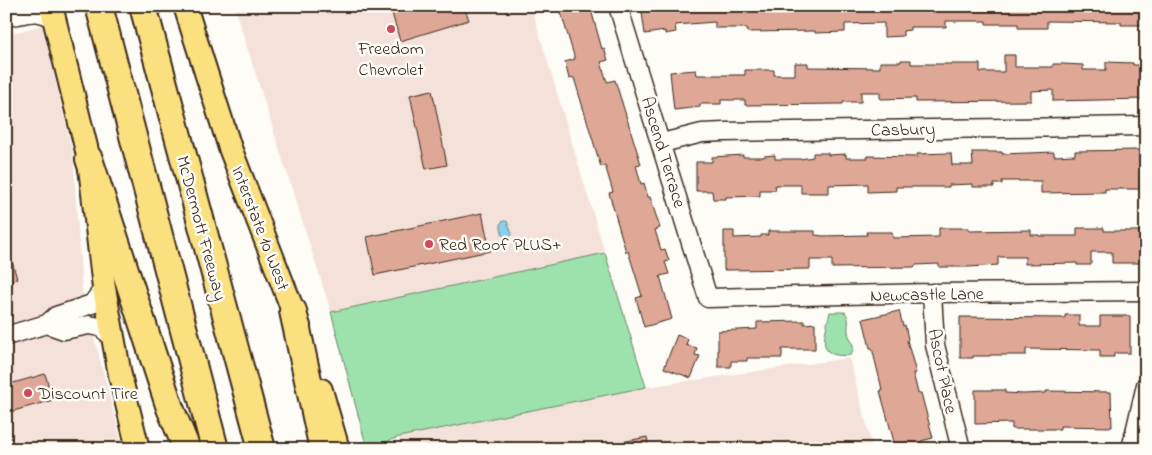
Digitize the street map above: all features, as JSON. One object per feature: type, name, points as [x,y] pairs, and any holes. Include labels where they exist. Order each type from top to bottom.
[{"type":"highway","points":[[100,6],[215,449]]},
{"type":"highway","name":"McDermott Freeway","points":[[143,6],[262,449]]},
{"type":"highway","points":[[89,159],[170,408],[186,449]]},
{"type":"highway","points":[[293,311],[323,449]]},
{"type":"main road","name":"Interstate 10 West","points":[[186,6],[230,148],[293,311],[326,405],[338,449]]},
{"type":"main road","points":[[53,13],[89,159],[104,288],[112,337],[138,449]]},
{"type":"street","name":"Ascend Terrace","points":[[618,6],[708,298]]},
{"type":"street","points":[[6,17],[30,12],[53,13]]},
{"type":"street","name":"Casbury","points":[[662,144],[702,133],[724,132],[1146,126]]},
{"type":"street","points":[[6,336],[47,324],[56,316],[92,304],[104,288]]},
{"type":"street","name":"Newcastle Lane","points":[[708,298],[1146,291]]},
{"type":"street","name":"Ascot Place","points":[[932,293],[935,345],[961,449]]},
{"type":"street","points":[[47,324],[64,330],[89,325],[100,327],[112,337]]},
{"type":"street","points":[[1131,449],[1146,386]]},
{"type":"shaded area","points":[[234,6],[531,6],[605,253],[331,312]]},
{"type":"shaded area","points":[[42,25],[73,154],[82,290],[123,449],[6,449],[6,35]]},
{"type":"shaded area","points":[[849,358],[873,449],[401,449],[399,437],[646,387]]},
{"type":"green space","points":[[605,253],[646,387],[399,437],[367,449],[331,312]]},
{"type":"green space","points":[[830,312],[845,312],[847,315],[848,332],[853,345],[851,355],[832,354],[827,350],[825,338]]},
{"type":"water","points":[[503,221],[507,221],[512,234],[510,237],[506,238],[503,236],[500,224]]},
{"type":"building","points":[[390,6],[464,6],[469,20],[400,41]]},
{"type":"building","points":[[559,6],[590,6],[602,49],[604,48],[608,60],[601,62],[607,82],[615,80],[641,164],[636,165],[641,184],[644,183],[648,197],[650,197],[660,228],[655,230],[661,250],[665,249],[669,261],[665,262],[669,274],[660,276],[672,319],[644,327],[636,298],[642,296],[628,251],[626,252],[609,193],[613,192],[605,165],[601,167],[574,78],[569,79],[565,62],[575,59]]},
{"type":"building","points":[[641,6],[1146,6],[1146,25],[1121,25],[1121,22],[1047,21],[1047,28],[1018,28],[1018,24],[986,24],[986,21],[946,21],[946,27],[910,27],[910,30],[903,31],[903,36],[884,37],[884,23],[845,24],[845,32],[815,33],[815,31],[747,32],[747,28],[715,28],[715,22],[675,25],[676,32],[665,34],[665,31],[645,34]]},
{"type":"building","points":[[1004,55],[1015,55],[1015,67],[1053,67],[1053,64],[1063,64],[1083,65],[1083,70],[1106,70],[1106,62],[1146,65],[1146,99],[1053,101],[1053,90],[1031,91],[1031,101],[916,102],[916,98],[880,99],[880,92],[861,92],[861,102],[843,102],[843,104],[745,105],[745,100],[721,100],[721,104],[700,104],[700,107],[674,110],[670,72],[696,70],[697,75],[745,75],[745,70],[774,70],[774,75],[795,75],[795,63],[808,63],[808,67],[880,68],[880,62],[911,60],[911,64],[980,64],[980,72],[1004,72]]},
{"type":"building","points":[[432,90],[447,165],[426,169],[410,95]]},
{"type":"building","points":[[1146,150],[1146,189],[1105,189],[1105,192],[1041,193],[1041,181],[1002,181],[1002,184],[994,184],[994,187],[973,187],[973,184],[949,185],[949,187],[896,187],[896,191],[868,192],[868,184],[829,185],[829,193],[801,193],[801,185],[775,185],[776,190],[760,190],[760,196],[726,197],[726,199],[713,199],[712,191],[696,191],[696,162],[712,162],[712,157],[743,155],[743,157],[764,157],[775,155],[775,159],[800,159],[813,157],[813,153],[828,153],[828,155],[846,154],[846,158],[868,158],[868,156],[917,157],[917,154],[951,153],[952,165],[973,165],[972,152],[1002,152],[1002,154],[1054,152],[1054,156],[1075,155],[1075,151]]},
{"type":"building","name":"Red Roof PLUS+","points":[[482,213],[490,251],[375,275],[367,237]]},
{"type":"building","points":[[939,228],[969,228],[969,231],[1031,230],[1031,235],[1039,236],[1077,236],[1077,228],[1104,228],[1104,231],[1140,231],[1142,254],[1140,254],[1140,263],[1112,263],[1112,252],[1091,252],[1091,265],[1077,265],[1077,263],[1025,264],[1025,257],[998,257],[998,265],[969,267],[939,267],[939,264],[915,265],[915,267],[832,268],[832,260],[810,260],[810,269],[724,270],[724,231],[734,231],[734,238],[761,237],[761,235],[768,235],[768,231],[815,231],[815,235],[823,236],[867,235],[866,232],[892,232],[893,238],[939,237]]},
{"type":"building","points":[[9,250],[17,279],[6,282],[6,251]]},
{"type":"building","points":[[899,311],[903,326],[905,325],[916,373],[913,373],[918,393],[921,393],[933,438],[921,441],[924,449],[896,449],[880,391],[882,391],[881,385],[872,348],[870,348],[863,319]]},
{"type":"building","points":[[1065,315],[1079,315],[1079,326],[1100,326],[1100,316],[1130,316],[1130,353],[1114,353],[1114,357],[1100,357],[1100,350],[1026,349],[1026,355],[990,355],[960,358],[960,317],[1065,318]]},
{"type":"building","points":[[804,321],[804,324],[815,323],[815,349],[782,349],[782,358],[747,358],[747,361],[731,361],[731,367],[718,367],[718,331],[757,329],[757,322]]},
{"type":"building","points":[[677,335],[688,339],[686,345],[697,348],[695,355],[700,356],[691,378],[664,368]]},
{"type":"building","name":"Discount Tire","points":[[45,374],[53,400],[6,413],[6,385]]},
{"type":"building","points":[[975,390],[1005,390],[1005,393],[1024,394],[1046,393],[1046,391],[1111,392],[1112,427],[1060,426],[1060,429],[1012,429],[1012,423],[975,424]]},
{"type":"building","points":[[647,437],[649,449],[613,449],[612,444]]},
{"type":"place","name":"Freedom Chevrolet","points":[[391,29]]},
{"type":"place","name":"Red Roof PLUS+","points":[[429,244]]},
{"type":"place","name":"Discount Tire","points":[[28,393]]}]
